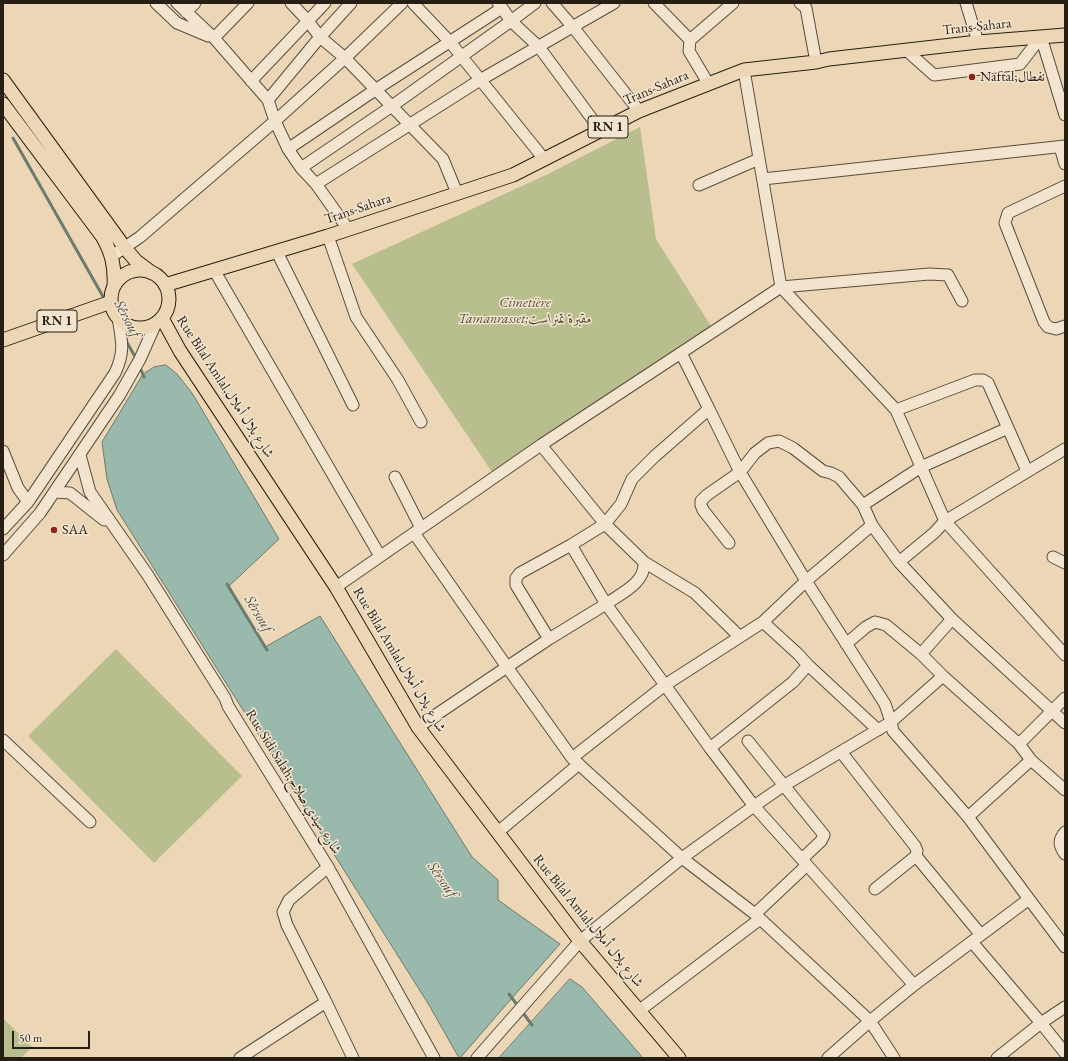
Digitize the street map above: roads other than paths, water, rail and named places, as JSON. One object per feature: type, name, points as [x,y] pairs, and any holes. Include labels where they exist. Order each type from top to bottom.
[{"type":"main road","name":"Trans-Sahara","points":[[165,285],[328,236],[513,175],[639,112],[708,83],[744,70],[978,42],[1041,37],[1064,38]]},
{"type":"main road","points":[[3,80],[125,248],[136,261],[160,278],[165,285],[169,302],[166,310],[159,320],[142,328],[125,324],[118,318],[112,302],[115,271],[112,256],[102,236],[3,104]]},
{"type":"main road","points":[[114,286],[119,279],[135,270],[152,272]]},
{"type":"main road","name":"RN 1","points":[[3,340],[112,302]]},
{"type":"main road","name":"Rue Bilal Amlal,شارع بلال أملال","points":[[159,320],[336,587],[418,727],[580,941],[640,1010],[679,1058]]},
{"type":"street","points":[[156,3],[177,23],[214,38]]},
{"type":"street","points":[[177,3],[214,38],[268,100],[275,121],[288,149],[301,168],[316,184],[348,229]]},
{"type":"street","points":[[186,12],[195,3]]},
{"type":"street","points":[[214,38],[248,3]]},
{"type":"street","points":[[291,3],[308,21],[320,37],[345,58],[443,159],[457,193]]},
{"type":"street","points":[[252,81],[325,3]]},
{"type":"street","points":[[268,100],[320,37],[351,3]]},
{"type":"street","points":[[112,256],[140,237],[275,121],[345,58],[402,3]]},
{"type":"street","points":[[413,3],[450,42],[544,159]]},
{"type":"street","points":[[301,168],[462,57],[535,3]]},
{"type":"street","points":[[552,3],[573,27],[639,112]]},
{"type":"street","points":[[316,184],[480,80],[614,3]]},
{"type":"street","points":[[654,3],[690,40]]},
{"type":"street","points":[[708,83],[689,51],[690,40],[721,7],[733,3]]},
{"type":"street","points":[[966,3],[978,42]]},
{"type":"street","points":[[807,5],[816,62]]},
{"type":"street","points":[[288,149],[375,90],[450,42],[500,6],[511,22],[539,47],[601,131]]},
{"type":"street","points":[[906,50],[934,75],[1020,64],[1041,37]]},
{"type":"street","points":[[1041,37],[1065,115]]},
{"type":"street","points":[[744,70],[781,287],[896,410],[944,521],[1063,650]]},
{"type":"street","points":[[763,179],[1063,146],[1065,164]]},
{"type":"street","points":[[699,184],[759,159]]},
{"type":"street","points":[[1065,186],[1008,213],[1005,223],[1044,322],[1048,326],[1056,329],[1065,326]]},
{"type":"street","points":[[328,236],[356,317],[398,380],[421,422]]},
{"type":"street","points":[[277,252],[353,405]]},
{"type":"street","points":[[214,270],[380,556]]},
{"type":"street","points":[[336,587],[541,445],[781,287],[929,274],[948,275],[962,301]]},
{"type":"street","points":[[3,529],[28,502],[115,373],[121,360],[122,349],[118,318]]},
{"type":"street","points":[[3,555],[30,526],[80,455],[129,379],[159,320]]},
{"type":"street","points":[[681,353],[740,472],[806,582],[885,704],[893,732],[968,817],[1065,947]]},
{"type":"street","points":[[896,410],[975,380],[983,380],[988,384],[1026,471]]},
{"type":"street","points":[[549,639],[516,585],[516,578],[520,573],[605,524],[621,504],[632,479],[655,456],[709,409]]},
{"type":"street","points":[[863,505],[920,467],[1008,428]]},
{"type":"street","points":[[729,544],[703,510],[700,505],[701,501],[707,495],[740,472],[755,452],[768,443],[779,441],[793,448],[823,471],[838,477],[863,505],[872,526],[899,562],[952,619],[1065,723]]},
{"type":"street","points":[[541,445],[605,524],[644,562],[695,593],[740,637]]},
{"type":"street","points":[[899,562],[934,534],[944,521],[1065,449]]},
{"type":"street","points":[[3,451],[18,488],[28,502]]},
{"type":"street","name":"Rue Sidi Salah;شارع سيدي صلاح","points":[[80,455],[90,492],[147,574],[328,867],[434,1058]]},
{"type":"street","points":[[395,477],[417,531],[507,667],[575,761],[682,858],[757,917],[870,1021],[894,1058]]},
{"type":"street","name":"Rue Sidi Salah;شارع سيدي صلاح","points":[[55,492],[70,493],[116,529]]},
{"type":"street","points":[[498,832],[575,761],[665,685],[763,622],[806,582],[872,526]]},
{"type":"street","points":[[571,544],[606,604],[710,748],[754,806],[914,985]]},
{"type":"street","points":[[1053,557],[1065,563]]},
{"type":"street","points":[[418,727],[549,639],[606,604],[639,580],[645,570],[644,562]]},
{"type":"street","points":[[921,654],[952,619]]},
{"type":"street","points":[[763,622],[878,730]]},
{"type":"street","points":[[846,644],[866,627],[875,622],[886,625],[921,654],[943,676],[1019,744],[1031,760],[1065,790]]},
{"type":"street","points":[[710,748],[793,682],[808,665]]},
{"type":"street","points":[[477,1058],[580,941],[682,858],[783,786],[891,722],[943,676]]},
{"type":"street","points":[[1019,744],[1065,698]]},
{"type":"street","points":[[3,740],[90,822]]},
{"type":"street","points":[[640,1010],[757,917],[804,862],[824,835],[748,741]]},
{"type":"street","points":[[841,752],[915,846],[917,851],[916,856],[875,889]]},
{"type":"street","points":[[968,817],[1031,760]]},
{"type":"street","points":[[1065,832],[1059,842],[1059,846],[1065,854]]},
{"type":"street","points":[[916,856],[981,935]]},
{"type":"street","points":[[328,867],[289,900],[283,912],[287,925],[353,1058]]},
{"type":"street","points":[[828,1058],[914,985],[1029,899]]},
{"type":"street","points":[[972,942],[1065,1053]]},
{"type":"street","points":[[240,1058],[326,1002]]},
{"type":"street","points":[[997,1058],[1041,1023],[1065,1007]]},
{"type":"water","points":[[166,365],[177,374],[192,393],[279,539],[228,587],[265,647],[320,616],[472,857],[498,880],[498,900],[560,944],[460,1058],[429,1005],[117,510],[107,479],[102,442],[143,374],[154,367]]},
{"type":"water","points":[[570,979],[582,987],[643,1058],[499,1058]]},
{"type":"waterway","name":"Sêrsouf","points":[[13,138],[105,300]]},
{"type":"waterway","name":"Sêrsouf","points":[[108,307],[114,318]]},
{"type":"waterway","name":"Sêrsouf","points":[[125,339],[137,360]]},
{"type":"waterway","name":"Sêrsouf","points":[[139,365],[144,377]]},
{"type":"waterway","name":"Sêrsouf","points":[[227,584],[267,650]]},
{"type":"waterway","name":"Sêrsouf","points":[[509,994],[532,1025]]},
{"type":"place","name":"Naftal;نفطال","points":[[972,77]]},
{"type":"place","name":"SAA","points":[[54,530]]},
{"type":"park label","name":"Cimetière Tamanrasset;مقبرة تمنراست","points":[[525,312]]}]
